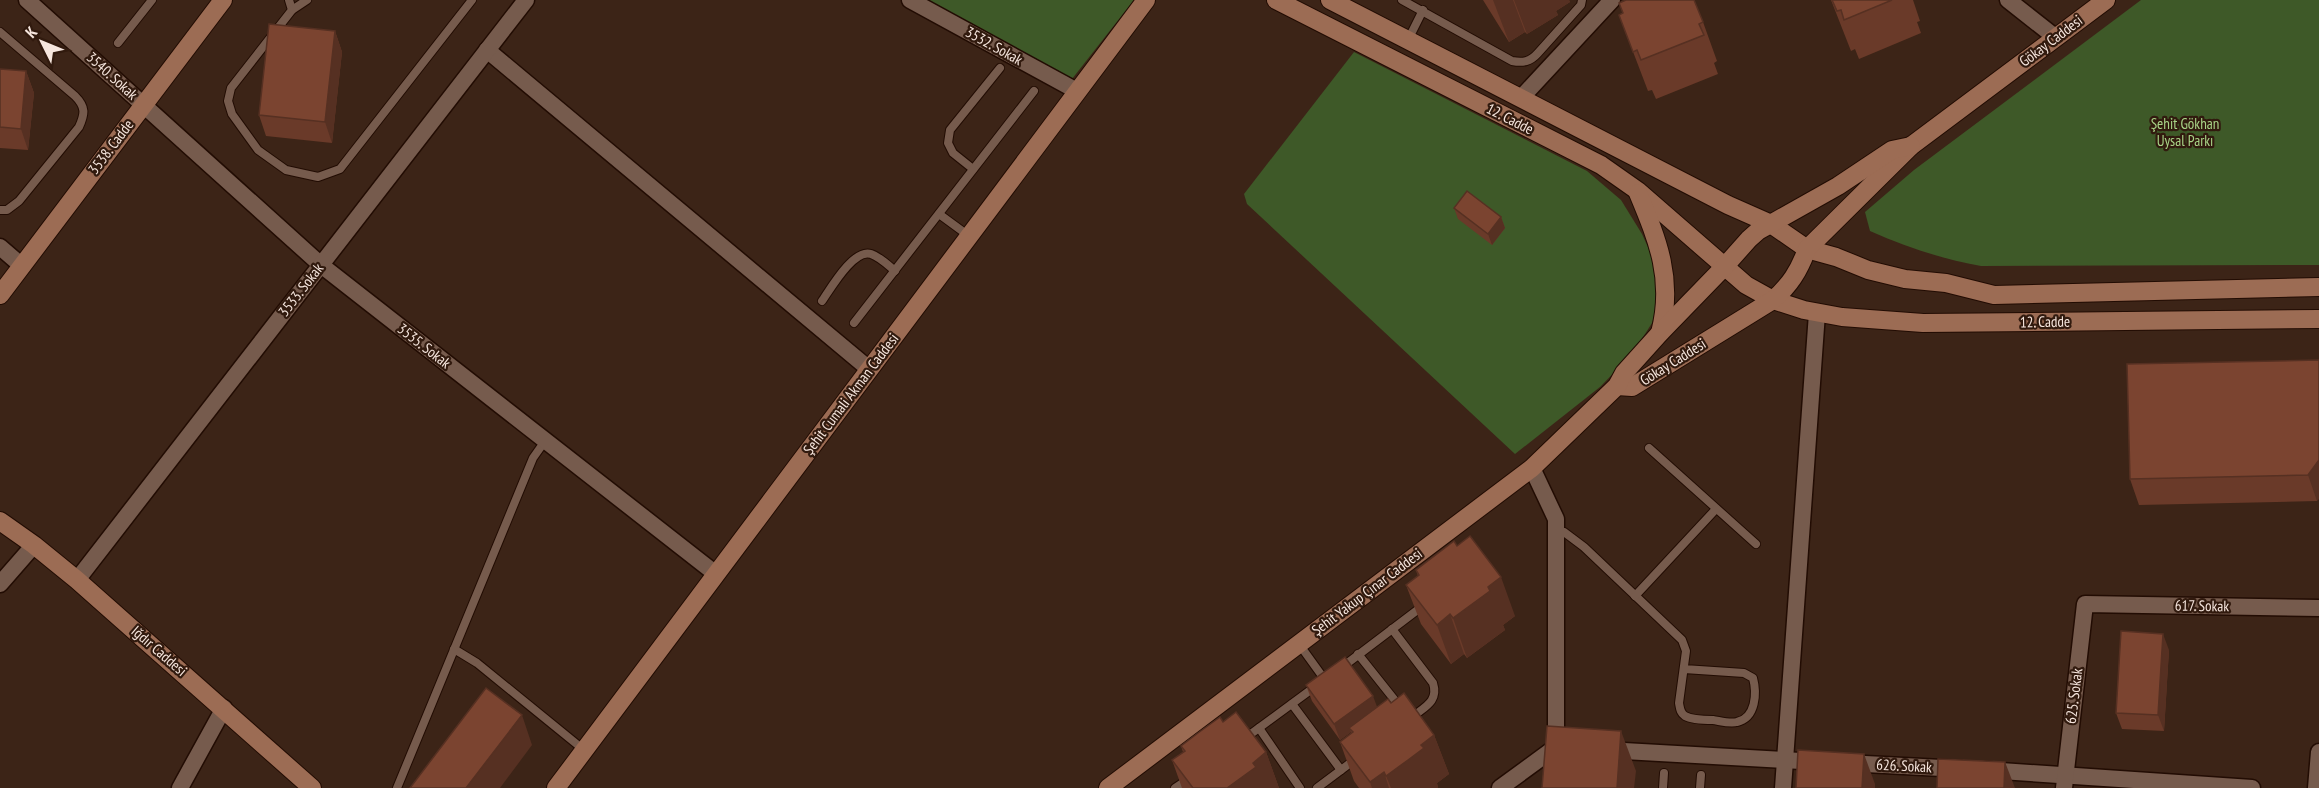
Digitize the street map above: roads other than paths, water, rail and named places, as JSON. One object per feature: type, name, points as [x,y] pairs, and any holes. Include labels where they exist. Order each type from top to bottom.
[{"type":"main road","name":"3538. Cadde","points":[[0,295],[223,0]]},
{"type":"main road","name":"Şehit Cumali Akman Caddesi","points":[[556,788],[1146,0]]},
{"type":"main road","name":"12. Cadde","points":[[1276,0],[1601,165],[1638,191],[1725,266]]},
{"type":"main road","name":"12. Cadde","points":[[1330,0],[1771,224]]},
{"type":"main road","name":"Gökay Caddesi","points":[[1807,249],[1911,146],[2106,0]]},
{"type":"main road","name":"Gökay Caddesi","points":[[1771,224],[1838,186],[1892,150],[1911,146]]},
{"type":"main road","points":[[1638,191],[1661,254],[1666,277],[1660,333]]},
{"type":"main road","points":[[1771,224],[1807,249],[1800,269],[1788,288],[1773,300],[1746,285],[1725,266],[1749,239],[1771,224]]},
{"type":"main road","name":"12. Cadde","points":[[1807,249],[1896,277],[1946,284],[1994,295],[2319,287]]},
{"type":"main road","name":"Gökay Caddesi","points":[[1725,266],[1660,333],[1624,373],[1617,386],[1632,387],[1773,300]]},
{"type":"main road","name":"12. Cadde","points":[[1773,300],[1842,317],[1923,323],[2319,319]]},
{"type":"main road","name":"Şehit Yakup Çınar Caddesi","points":[[1108,788],[1532,468],[1617,386]]},
{"type":"main road","name":"Iğdır Caddesi","points":[[0,521],[77,580],[312,788]]},
{"type":"street","name":"3540. Sokak","points":[[27,0],[144,104]]},
{"type":"street","name":"3533. Sokak","points":[[77,580],[526,0]]},
{"type":"street","name":"3532. Sokak","points":[[910,0],[1077,91]]},
{"type":"street","points":[[1521,98],[1612,0]]},
{"type":"street","points":[[2008,0],[2055,38]]},
{"type":"street","points":[[487,50],[869,369]]},
{"type":"street","name":"3535. Sokak","points":[[144,104],[321,265],[716,574]]},
{"type":"street","points":[[0,247],[22,266]]},
{"type":"street","points":[[1783,788],[1817,312]]},
{"type":"street","points":[[1500,788],[1562,747],[1555,516],[1532,468]]},
{"type":"street","points":[[0,584],[34,545]]},
{"type":"street","name":"617. Sokak","points":[[2085,603],[2319,608]]},
{"type":"street","name":"625. Sokak","points":[[2065,781],[2085,603]]},
{"type":"street","points":[[180,788],[224,708]]},
{"type":"street","name":"626. Sokak","points":[[1590,749],[1785,760],[2065,781],[2252,788]]},
{"type":"street","points":[[2317,787],[2319,752]]},
{"type":"lane","points":[[118,43],[152,0]]},
{"type":"lane","points":[[289,0],[292,10]]},
{"type":"lane","points":[[307,0],[292,10],[231,88],[228,101],[232,114],[258,150],[286,170],[318,177],[340,169],[472,0]]},
{"type":"lane","points":[[1402,0],[1512,61],[1521,62],[1531,60],[1538,53],[1581,5],[1582,0]]},
{"type":"lane","points":[[1407,40],[1422,10]]},
{"type":"lane","points":[[0,32],[75,96],[82,103],[85,115],[79,127],[19,201],[8,210],[0,210]]},
{"type":"lane","points":[[973,169],[953,153],[948,143],[950,130],[1000,69]]},
{"type":"lane","points":[[854,323],[1034,91]]},
{"type":"lane","points":[[939,214],[969,236]]},
{"type":"lane","points":[[822,301],[852,260],[862,253],[870,253],[895,271]]},
{"type":"lane","points":[[397,788],[533,458],[545,441]]},
{"type":"lane","points":[[1649,448],[1756,544]]},
{"type":"lane","points":[[1635,596],[1716,509]]},
{"type":"lane","points":[[1556,531],[1564,532],[1584,548],[1682,640],[1686,651],[1679,703],[1684,716],[1737,722],[1747,716],[1754,707],[1754,678],[1744,673],[1684,669]]},
{"type":"lane","points":[[1231,748],[1428,601]]},
{"type":"lane","points":[[1392,629],[1433,683],[1436,692],[1433,700],[1401,725]]},
{"type":"lane","points":[[1298,644],[1325,680]]},
{"type":"lane","points":[[454,649],[477,663],[584,750]]},
{"type":"lane","points":[[1359,654],[1409,719]]},
{"type":"lane","points":[[1292,704],[1341,770]]},
{"type":"lane","points":[[1259,728],[1300,788]]},
{"type":"lane","points":[[1317,788],[1367,751]]},
{"type":"lane","points":[[1663,788],[1664,773]]},
{"type":"lane","points":[[1175,788],[1194,775]]},
{"type":"lane","points":[[1700,788],[1701,775]]},
{"type":"park label","name":"Şehit Gökhan Uysal Parkı","points":[[2185,132]]}]
